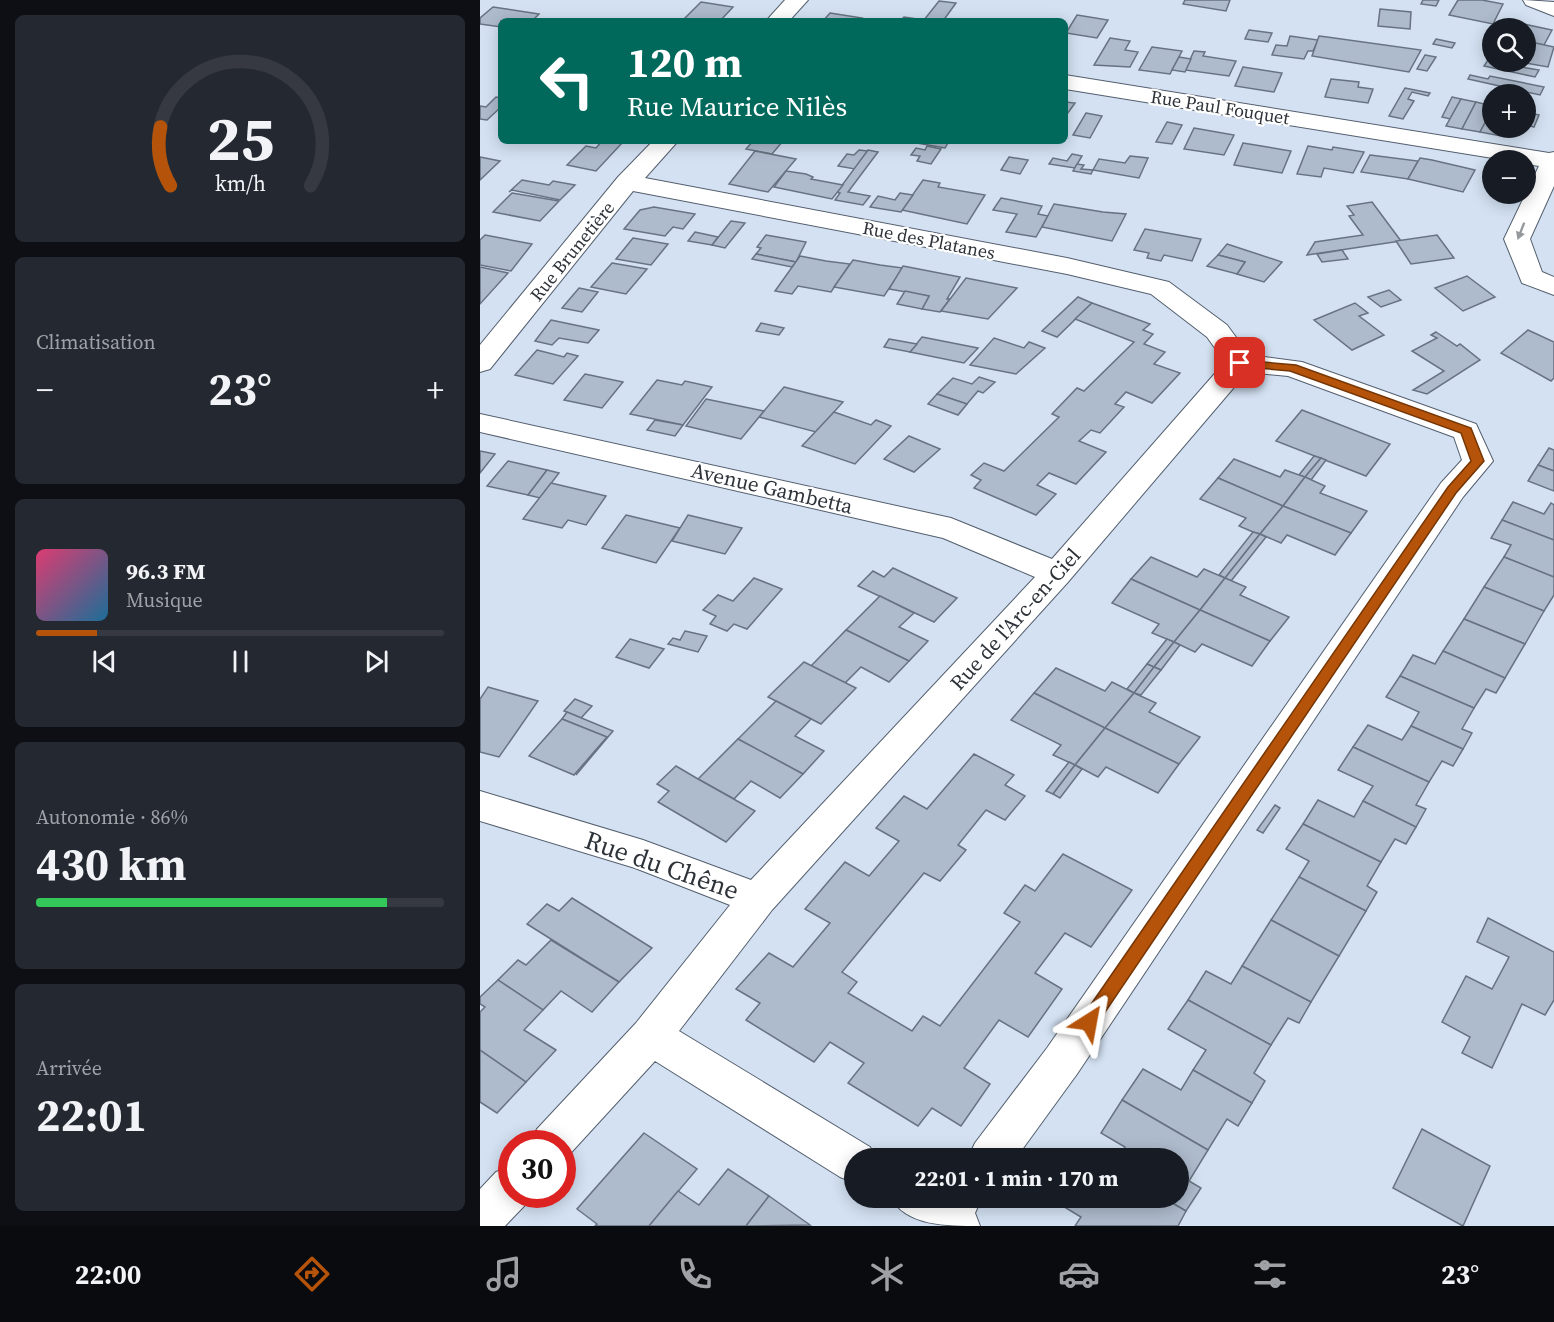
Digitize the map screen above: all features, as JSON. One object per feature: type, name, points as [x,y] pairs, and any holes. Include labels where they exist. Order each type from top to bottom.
[{"type":"street","points":[[780,18],[797,0]]},
{"type":"street","points":[[1534,0],[1554,9]]},
{"type":"street","name":"Rue Paul Fouquet","points":[[1068,82],[1554,160]]},
{"type":"street","name":"Rue Brunetière","points":[[480,363],[627,183],[663,144]]},
{"type":"street","points":[[1554,160],[1517,239],[1532,277],[1554,287]]},
{"type":"street","name":"Rue des Platanes","points":[[627,183],[1067,266],[1160,288],[1217,331],[1240,363]]},
{"type":"street","points":[[997,1148],[1069,1052],[1452,490],[1478,461],[1466,431],[1292,368],[1240,363]]},
{"type":"street","name":"Rue de l'Arc-en-Ciel","points":[[758,899],[1057,574],[1240,363]]},
{"type":"street","name":"Avenue Gambetta","points":[[480,423],[951,529],[1057,574]]},
{"type":"street","name":"Rue du Chêne","points":[[480,806],[643,855],[758,899],[651,1036],[564,1130]]},
{"type":"street","points":[[651,1036],[844,1155]]},
{"type":"street","points":[[480,1221],[498,1202]]},
{"type":"building","points":[[1185,0],[1230,0],[1226,11],[1183,4]]},
{"type":"building","points":[[1423,0],[1439,0],[1436,6],[1421,4]]},
{"type":"building","points":[[1458,0],[1482,0],[1503,4],[1496,18],[1482,18],[1482,22],[1449,15]]},
{"type":"building","points":[[939,1],[956,3],[945,18],[926,18]]},
{"type":"building","points":[[701,2],[733,7],[723,18],[685,18]]},
{"type":"building","points":[[493,7],[539,14],[535,18],[498,18],[498,27],[480,24],[480,18]]},
{"type":"building","points":[[1380,9],[1411,12],[1410,29],[1378,26]]},
{"type":"building","points":[[830,13],[862,18],[826,18]]},
{"type":"building","points":[[1077,15],[1108,20],[1097,38],[1068,33]]},
{"type":"building","points":[[1536,27],[1552,30],[1544,45],[1536,43]]},
{"type":"building","points":[[1249,30],[1272,33],[1268,42],[1245,39]]},
{"type":"building","points":[[1290,36],[1318,40],[1313,51],[1308,51],[1304,59],[1272,55],[1276,45],[1287,46]]},
{"type":"building","points":[[1319,36],[1421,50],[1409,72],[1312,56]]},
{"type":"building","points":[[1110,38],[1130,41],[1125,50],[1138,52],[1130,67],[1094,65]]},
{"type":"building","points":[[1436,39],[1455,43],[1452,48],[1433,44]]},
{"type":"building","points":[[1536,43],[1554,47],[1548,67],[1536,65]]},
{"type":"building","points":[[1152,47],[1182,51],[1170,74],[1139,70]]},
{"type":"building","points":[[1194,51],[1205,52],[1203,56],[1236,61],[1229,76],[1185,70]]},
{"type":"building","points":[[1425,55],[1436,57],[1427,71],[1417,69]]},
{"type":"building","points":[[1179,57],[1191,59],[1185,72],[1172,70]]},
{"type":"building","points":[[1243,67],[1282,73],[1274,92],[1235,86]]},
{"type":"building","points":[[1539,70],[1535,77],[1512,72]]},
{"type":"building","points":[[1470,75],[1488,79],[1490,76],[1529,84],[1490,84],[1468,79]]},
{"type":"building","points":[[1331,79],[1359,82],[1358,87],[1373,89],[1368,103],[1325,97]]},
{"type":"building","points":[[1536,85],[1544,87],[1540,95],[1536,94]]},
{"type":"building","points":[[1405,88],[1430,93],[1428,96],[1412,92],[1408,99],[1414,101],[1403,119],[1389,116]]},
{"type":"building","points":[[498,97],[498,110],[487,120],[480,119],[480,106],[486,107]]},
{"type":"building","points":[[1452,97],[1461,99],[1450,119],[1442,117]]},
{"type":"building","points":[[1461,99],[1476,102],[1462,129],[1446,126]]},
{"type":"building","points":[[1068,102],[1075,103],[1068,113]]},
{"type":"building","points":[[1476,102],[1482,104],[1480,132],[1462,129]]},
{"type":"building","points":[[1086,113],[1102,116],[1090,138],[1073,135]]},
{"type":"building","points":[[1167,122],[1182,125],[1172,144],[1156,142]]},
{"type":"building","points":[[1194,128],[1234,135],[1224,155],[1184,149]]},
{"type":"building","points":[[1243,143],[1291,151],[1282,173],[1234,165]]},
{"type":"building","points":[[599,144],[621,144],[596,171],[567,165],[586,146],[596,148]]},
{"type":"building","points":[[750,144],[780,144],[772,154],[746,149]]},
{"type":"building","points":[[923,144],[947,144],[945,148]]},
{"type":"building","points":[[927,146],[941,149],[931,164],[917,161],[920,156],[911,155],[916,148],[925,150]]},
{"type":"building","points":[[1308,146],[1364,152],[1353,173],[1324,168],[1321,177],[1297,174]]},
{"type":"building","points":[[859,150],[868,151],[855,169],[838,166],[847,154],[854,155]]},
{"type":"building","points":[[868,150],[878,152],[848,192],[870,196],[863,205],[835,200],[840,193],[837,192]]},
{"type":"building","points":[[755,151],[796,159],[768,192],[729,184]]},
{"type":"building","points":[[1072,154],[1082,156],[1075,168],[1049,164],[1053,158],[1067,161]]},
{"type":"building","points":[[1370,155],[1418,161],[1408,179],[1361,172]]},
{"type":"building","points":[[1130,156],[1148,158],[1139,178],[1093,170],[1099,159],[1125,163]]},
{"type":"building","points":[[480,157],[500,161],[480,180]]},
{"type":"building","points":[[1009,157],[1028,160],[1020,174],[1001,170]]},
{"type":"building","points":[[1420,158],[1475,170],[1463,192],[1408,179]]},
{"type":"building","points":[[1077,164],[1084,165],[1081,169],[1093,170],[1091,174],[1073,171]]},
{"type":"building","points":[[786,171],[806,174],[813,177],[811,179],[843,185],[832,199],[774,187]]},
{"type":"building","points":[[522,180],[549,185],[553,181],[575,185],[560,200],[512,190],[509,192]]},
{"type":"building","points":[[923,180],[940,183],[938,187],[985,195],[967,224],[902,210]]},
{"type":"building","points":[[512,193],[559,201],[540,221],[493,212]]},
{"type":"building","points":[[900,193],[913,195],[901,212],[870,207],[878,196],[895,200]]},
{"type":"building","points":[[1001,198],[1042,206],[1038,214],[1048,216],[1036,237],[1006,232],[1017,214],[993,210]]},
{"type":"building","points":[[1372,202],[1401,241],[1307,255],[1315,242],[1363,235],[1349,216],[1354,215],[1347,206]]},
{"type":"building","points":[[1054,204],[1126,214],[1112,241],[1042,227]]},
{"type":"building","points":[[654,207],[695,214],[683,229],[673,227],[665,236],[624,229],[640,210]]},
{"type":"building","points":[[731,221],[745,223],[725,248],[712,245]]},
{"type":"building","points":[[1145,229],[1201,239],[1192,261],[1164,255],[1161,261],[1147,258],[1149,253],[1134,250]]},
{"type":"building","points":[[695,232],[718,237],[712,245],[688,241]]},
{"type":"building","points":[[485,235],[532,244],[511,271],[480,265],[480,240]]},
{"type":"building","points":[[766,235],[806,242],[796,262],[756,254],[761,248],[757,247]]},
{"type":"building","points":[[1437,235],[1454,258],[1411,264],[1396,241]]},
{"type":"building","points":[[633,238],[668,244],[651,265],[616,259]]},
{"type":"building","points":[[1227,244],[1282,262],[1264,282],[1237,274],[1245,262],[1218,255]]},
{"type":"building","points":[[1342,250],[1348,259],[1322,262],[1317,254]]},
{"type":"building","points":[[756,254],[796,262],[792,267],[752,259]]},
{"type":"building","points":[[1218,255],[1245,262],[1237,274],[1207,266]]},
{"type":"building","points":[[800,256],[850,264],[831,292],[798,286],[792,294],[775,291]]},
{"type":"building","points":[[853,260],[903,268],[884,296],[834,287]]},
{"type":"building","points":[[612,263],[647,269],[626,294],[591,287]]},
{"type":"building","points":[[903,266],[960,277],[947,299],[950,299],[940,312],[922,309],[929,296],[889,289]]},
{"type":"building","points":[[480,267],[508,273],[480,304]]},
{"type":"building","points":[[1467,276],[1495,297],[1463,311],[1435,288]]},
{"type":"building","points":[[966,278],[1017,288],[988,319],[941,311]]},
{"type":"building","points":[[579,288],[598,292],[582,312],[562,308]]},
{"type":"building","points":[[1389,290],[1401,300],[1381,307],[1368,297]]},
{"type":"building","points":[[905,291],[929,296],[922,309],[897,304]]},
{"type":"building","points":[[1078,297],[1092,303],[1057,337],[1042,331]]},
{"type":"building","points":[[1092,303],[1150,324],[1143,330],[1153,334],[1144,344],[1165,352],[1154,364],[1180,373],[1152,403],[1126,392],[1115,404],[1124,407],[1100,433],[1091,430],[1079,441],[1106,452],[1076,484],[1049,473],[1037,485],[1056,494],[1036,515],[974,488],[981,480],[971,475],[984,463],[1004,471],[1059,417],[1052,414],[1077,388],[1084,391],[1134,342],[1075,319]]},
{"type":"building","points":[[1355,303],[1368,313],[1359,316],[1384,335],[1352,350],[1314,320]]},
{"type":"building","points":[[551,320],[599,330],[588,343],[559,338],[552,345],[535,341]]},
{"type":"building","points":[[761,323],[784,328],[779,335],[756,331]]},
{"type":"building","points":[[1528,330],[1554,342],[1554,378],[1551,381],[1501,353]]},
{"type":"building","points":[[1436,332],[1457,346],[1460,344],[1480,360],[1427,394],[1413,390],[1444,371],[1412,351],[1437,338],[1431,335]]},
{"type":"building","points":[[922,337],[978,348],[964,363],[910,352]]},
{"type":"building","points":[[994,338],[1024,348],[1029,342],[1045,348],[1016,374],[970,365]]},
{"type":"building","points":[[889,339],[917,344],[910,352],[884,347]]},
{"type":"building","points":[[537,350],[564,357],[567,353],[578,356],[553,384],[515,375]]},
{"type":"building","points":[[585,374],[623,382],[602,408],[564,400]]},
{"type":"building","points":[[979,377],[995,382],[983,393],[978,391],[967,404],[937,394],[953,378],[972,384]]},
{"type":"building","points":[[657,380],[682,385],[685,381],[712,387],[683,425],[630,414]]},
{"type":"building","points":[[784,387],[843,402],[816,432],[759,417]]},
{"type":"building","points":[[937,394],[967,404],[958,415],[928,404]]},
{"type":"building","points":[[706,399],[764,411],[741,439],[686,426]]},
{"type":"building","points":[[1302,410],[1390,444],[1366,476],[1276,441]]},
{"type":"building","points":[[834,412],[871,425],[876,420],[891,426],[855,464],[802,446]]},
{"type":"building","points":[[655,420],[683,425],[675,436],[647,430]]},
{"type":"building","points":[[909,436],[940,449],[914,472],[884,459]]},
{"type":"building","points":[[1549,448],[1554,450],[1554,471],[1538,465]]},
{"type":"building","points":[[480,451],[495,454],[480,473]]},
{"type":"building","points":[[1314,456],[1321,458],[1305,477],[1299,475]]},
{"type":"building","points":[[1321,458],[1326,460],[1311,480],[1305,477]]},
{"type":"building","points":[[1234,459],[1280,477],[1285,470],[1305,477],[1283,506],[1218,478]]},
{"type":"building","points":[[508,461],[547,470],[528,495],[487,486]]},
{"type":"building","points":[[1538,465],[1554,471],[1554,491],[1528,481]]},
{"type":"building","points":[[547,470],[559,473],[540,498],[528,495]]},
{"type":"building","points":[[1305,477],[1325,486],[1320,493],[1367,511],[1351,533],[1283,506]]},
{"type":"building","points":[[1218,478],[1283,506],[1260,534],[1239,526],[1246,518],[1200,499]]},
{"type":"building","points":[[551,483],[606,496],[586,525],[568,520],[562,528],[523,519]]},
{"type":"building","points":[[1513,502],[1544,514],[1551,503],[1554,505],[1554,540],[1502,520]]},
{"type":"building","points":[[1283,506],[1351,533],[1335,555],[1287,535],[1281,543],[1260,534]]},
{"type":"building","points":[[626,515],[680,528],[656,563],[602,548]]},
{"type":"building","points":[[688,515],[742,528],[725,554],[672,541]]},
{"type":"building","points":[[1502,520],[1554,540],[1554,577],[1504,557],[1511,545],[1491,538]]},
{"type":"building","points":[[1253,532],[1260,534],[1225,578],[1219,575]]},
{"type":"building","points":[[1260,534],[1266,537],[1231,581],[1225,578]]},
{"type":"building","points":[[1151,557],[1197,577],[1204,569],[1225,578],[1200,610],[1131,579]]},
{"type":"building","points":[[1504,557],[1554,577],[1554,595],[1544,611],[1484,587]]},
{"type":"building","points":[[893,568],[957,598],[934,622],[858,586],[873,571],[884,577]]},
{"type":"building","points":[[754,578],[782,589],[747,629],[734,624],[727,631],[710,624],[716,616],[703,610],[718,595],[733,601]]},
{"type":"building","points":[[1225,578],[1246,587],[1240,595],[1289,617],[1270,641],[1200,610]]},
{"type":"building","points":[[1131,579],[1200,610],[1174,642],[1152,633],[1159,624],[1112,603]]},
{"type":"building","points":[[1484,587],[1544,611],[1525,644],[1464,619]]},
{"type":"building","points":[[880,596],[914,613],[899,627],[928,641],[909,661],[846,630]]},
{"type":"building","points":[[1200,610],[1270,641],[1252,666],[1202,644],[1195,652],[1174,642]]},
{"type":"building","points":[[1464,619],[1525,644],[1505,678],[1443,651]]},
{"type":"building","points":[[846,630],[909,661],[889,682],[861,667],[845,683],[811,666]]},
{"type":"building","points":[[685,631],[707,636],[698,652],[668,644],[673,638],[680,640]]},
{"type":"building","points":[[630,639],[664,649],[649,668],[616,657]]},
{"type":"building","points":[[1167,639],[1174,642],[1154,667],[1147,664]]},
{"type":"building","points":[[1174,642],[1180,645],[1161,670],[1154,667]]},
{"type":"building","points":[[1443,651],[1505,678],[1496,693],[1486,689],[1474,708],[1400,676],[1413,655],[1435,664]]},
{"type":"building","points":[[804,662],[856,688],[821,724],[768,697]]},
{"type":"building","points":[[1147,664],[1154,667],[1134,693],[1127,689]]},
{"type":"building","points":[[1154,667],[1161,670],[1141,695],[1134,693]]},
{"type":"building","points":[[1056,668],[1105,691],[1112,682],[1134,693],[1105,728],[1034,693]]},
{"type":"building","points":[[1400,676],[1474,708],[1462,729],[1472,733],[1463,749],[1411,726],[1419,712],[1386,697]]},
{"type":"building","points":[[488,687],[538,701],[499,757],[480,752],[480,699]]},
{"type":"building","points":[[1034,693],[1105,728],[1075,765],[1053,755],[1061,745],[1011,720]]},
{"type":"building","points":[[1134,693],[1156,703],[1149,712],[1200,737],[1179,764],[1105,728]]},
{"type":"building","points":[[575,699],[592,706],[581,718],[564,711]]},
{"type":"building","points":[[776,701],[811,719],[795,736],[824,751],[803,774],[738,739]]},
{"type":"building","points":[[567,712],[613,731],[576,775],[607,737],[562,719]]},
{"type":"building","points":[[562,719],[607,737],[574,775],[529,756]]},
{"type":"building","points":[[1368,725],[1402,740],[1411,726],[1463,749],[1453,766],[1442,761],[1429,782],[1353,747]]},
{"type":"building","points":[[1105,728],[1179,764],[1158,793],[1106,767],[1098,777],[1075,765]]},
{"type":"building","points":[[738,739],[803,774],[780,798],[751,781],[734,799],[698,779]]},
{"type":"building","points":[[1353,747],[1429,782],[1416,805],[1426,809],[1416,827],[1363,801],[1373,786],[1338,770]]},
{"type":"building","points":[[974,754],[1014,775],[1005,785],[1025,796],[1005,820],[986,810],[958,845],[966,850],[940,881],[924,873],[842,972],[857,982],[848,993],[912,1031],[923,1016],[940,1026],[1020,922],[1004,913],[1025,885],[1035,891],[1063,854],[1132,890],[1091,947],[1065,933],[1035,973],[1062,989],[1028,1037],[999,1020],[964,1068],[990,1084],[961,1126],[932,1108],[918,1126],[848,1083],[864,1063],[830,1042],[814,1062],[746,1020],[760,1003],[736,989],[769,953],[793,967],[830,923],[805,909],[845,862],[869,876],[899,841],[876,828],[904,796],[927,809]]},
{"type":"building","points":[[1069,762],[1075,765],[1053,794],[1046,791]]},
{"type":"building","points":[[1075,765],[1082,769],[1060,798],[1053,794]]},
{"type":"building","points":[[676,766],[755,811],[726,842],[658,802],[669,791],[657,784]]},
{"type":"building","points":[[1318,800],[1354,817],[1363,801],[1416,827],[1406,844],[1395,839],[1381,862],[1303,824]]},
{"type":"building","points":[[1275,805],[1280,808],[1263,833],[1257,830]]},
{"type":"building","points":[[1303,824],[1381,862],[1367,886],[1377,892],[1366,911],[1299,877],[1309,861],[1286,849]]},
{"type":"building","points":[[1299,877],[1366,911],[1339,956],[1271,920]]},
{"type":"building","points":[[572,898],[652,948],[619,982],[527,924],[547,904],[559,911]]},
{"type":"building","points":[[1488,918],[1554,952],[1554,1000],[1545,1015],[1522,1004],[1492,1068],[1462,1053],[1470,1037],[1442,1022],[1466,976],[1492,989],[1509,957],[1477,942]]},
{"type":"building","points":[[1271,920],[1339,956],[1311,1002],[1242,966]]},
{"type":"building","points":[[551,940],[619,982],[592,1012],[561,991],[543,1010],[498,980],[518,960],[526,965]]},
{"type":"building","points":[[1242,966],[1311,1002],[1299,1023],[1288,1018],[1271,1045],[1188,1000],[1206,971],[1231,984]]},
{"type":"building","points":[[498,980],[543,1010],[524,1030],[556,1050],[526,1082],[480,1050],[480,1012],[485,1007],[480,1004],[480,997]]},
{"type":"building","points":[[1188,1000],[1271,1045],[1254,1073],[1265,1081],[1252,1103],[1193,1070],[1206,1050],[1168,1029]]},
{"type":"building","points":[[480,1050],[526,1082],[497,1113],[480,1102]]},
{"type":"building","points":[[1143,1069],[1181,1090],[1193,1070],[1252,1103],[1238,1126],[1227,1119],[1208,1150],[1122,1100]]},
{"type":"building","points":[[1122,1100],[1208,1150],[1189,1181],[1189,1148],[1124,1148],[1101,1133]]},
{"type":"building","points":[[1422,1129],[1490,1166],[1463,1226],[1393,1188]]},
{"type":"building","points":[[644,1133],[697,1169],[649,1226],[595,1226],[597,1224],[577,1209]]},
{"type":"building","points":[[728,1169],[769,1196],[746,1226],[649,1226],[678,1191],[699,1205]]},
{"type":"building","points":[[1189,1181],[1201,1188],[1189,1206]]},
{"type":"building","points":[[769,1196],[810,1225],[746,1226]]},
{"type":"building","points":[[1066,1208],[1181,1208],[1186,1211],[1178,1226],[1075,1226],[1081,1217]]},
{"type":"route","points":[[1089,1022],[1452,490],[1478,461],[1466,431],[1292,368],[1240,363]]}]
